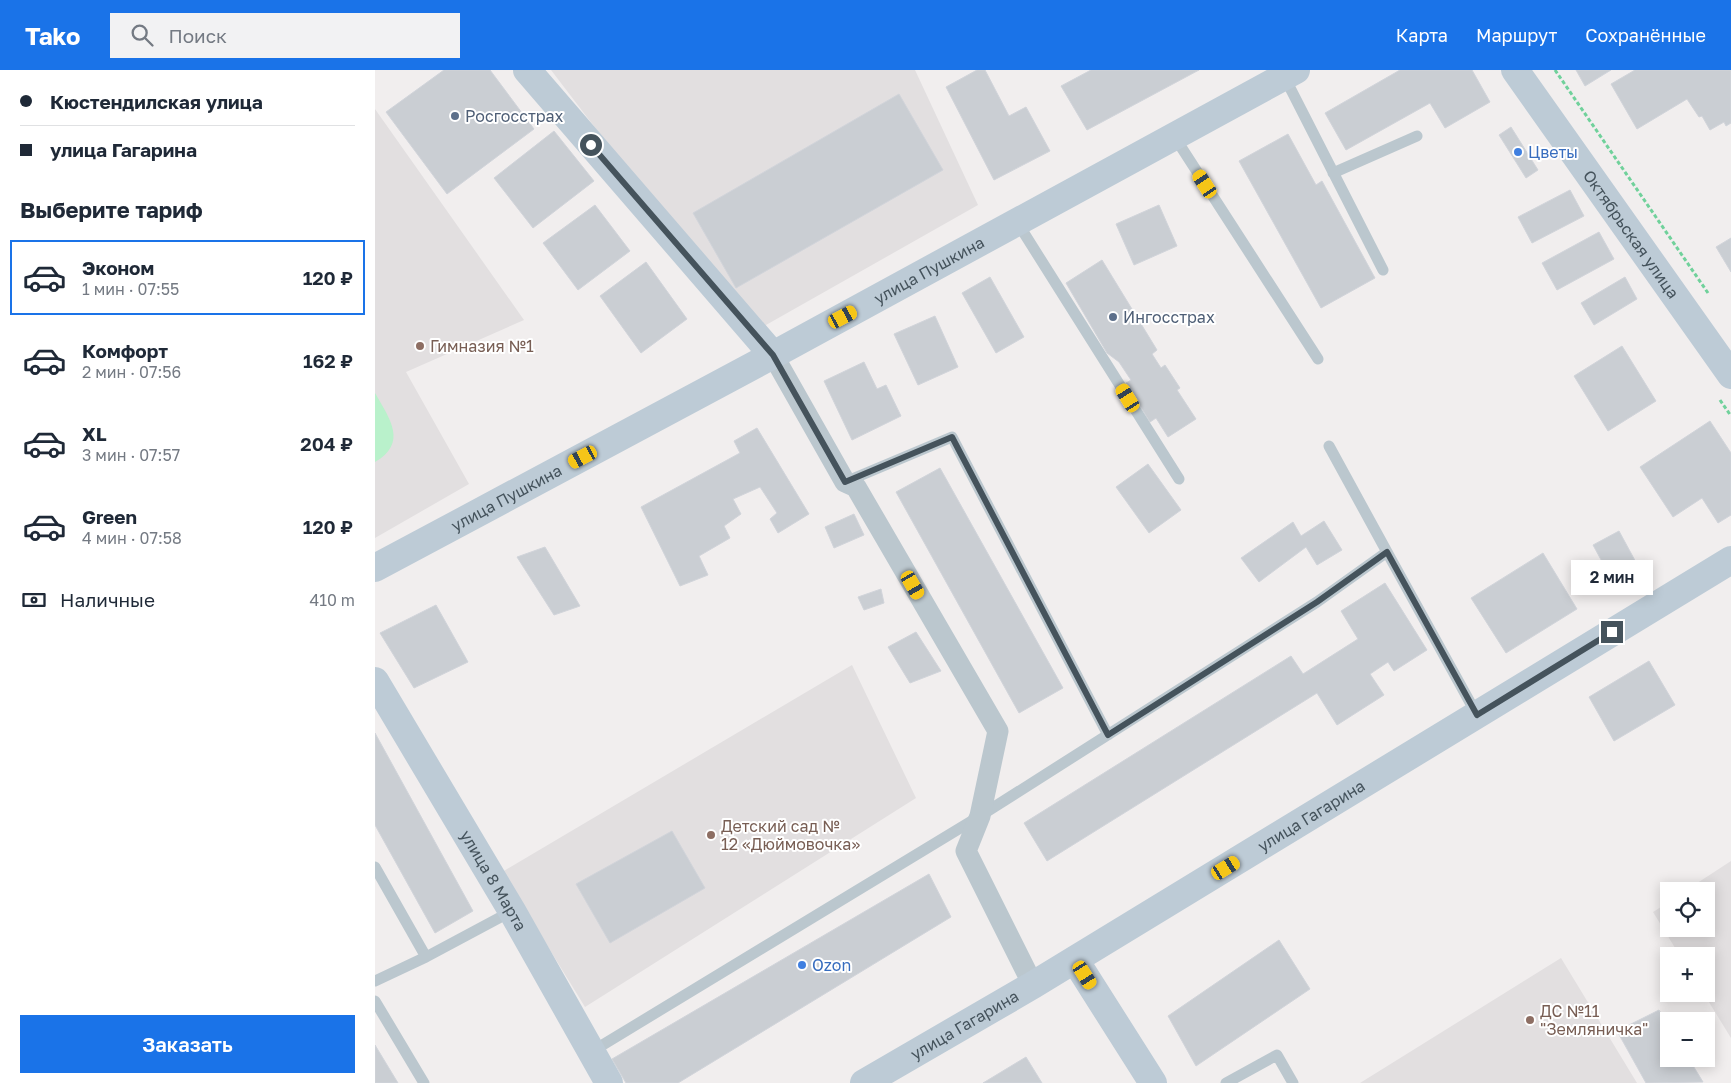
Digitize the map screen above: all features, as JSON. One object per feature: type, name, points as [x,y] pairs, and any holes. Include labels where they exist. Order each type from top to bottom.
[{"type":"street","points":[[527,70],[773,355],[845,482],[855,487],[998,732],[980,816],[966,850],[1033,985]]},
{"type":"street","name":"Октябрьская улица","points":[[1515,70],[1731,375]]},
{"type":"street","name":"улица Пушкина","points":[[375,568],[773,355],[1290,73]]},
{"type":"street","name":"улица Гагарина","points":[[864,1083],[1075,960],[1731,560]]},
{"type":"street","name":"улица 8 Марта","points":[[375,680],[512,911],[609,1083]]},
{"type":"street","points":[[1075,960],[1153,1083]]},
{"type":"lane","points":[[1290,73],[1333,173],[1383,270]]},
{"type":"lane","points":[[1174,136],[1318,359]]},
{"type":"lane","points":[[1333,173],[1417,136]]},
{"type":"lane","points":[[1017,222],[1179,479]]},
{"type":"lane","points":[[845,482],[952,437],[1108,735]]},
{"type":"lane","points":[[1329,446],[1477,715]]},
{"type":"lane","points":[[591,1052],[980,816],[1317,602],[1387,552]]},
{"type":"lane","points":[[375,866],[425,957]]},
{"type":"lane","points":[[375,981],[512,911]]},
{"type":"lane","points":[[375,1001],[424,1083]]},
{"type":"lane","points":[[1227,1083],[1277,1055],[1293,1083]]},
{"type":"path","points":[[1555,70],[1709,294]]},
{"type":"shaded area","points":[[551,70],[915,70],[978,205],[752,333]]},
{"type":"shaded area","name":"Гимназия №1","points":[[375,109],[524,320],[406,372],[469,484],[375,538]]},
{"type":"shaded area","name":"Детский сад № 12 «Дюймовочка»","points":[[852,665],[916,798],[585,1007],[502,872]]},
{"type":"shaded area","points":[[1731,861],[1731,1038],[1709,1002],[1715,1002],[1715,947],[1674,947],[1668,937],[1715,937],[1715,882],[1699,882]]},
{"type":"shaded area","points":[[1660,908],[1660,923],[1653,912]]},
{"type":"shaded area","name":"ДС №11 \"Земляничка\"","points":[[1561,958],[1637,1083],[1360,1083]]},
{"type":"green space","points":[[375,393],[390,421],[393,439],[391,447],[385,455],[375,462]]},
{"type":"building","points":[[444,70],[490,70],[534,129],[447,194],[386,112]]},
{"type":"building","points":[[977,70],[985,70],[1009,116],[1026,107],[1050,151],[994,180],[946,87]]},
{"type":"building","points":[[1091,70],[1199,70],[1087,130],[1061,86]]},
{"type":"building","points":[[1400,70],[1472,70],[1490,102],[1445,128],[1430,103],[1346,150],[1325,113]]},
{"type":"building","points":[[1576,70],[1611,70],[1585,86]]},
{"type":"building","points":[[1635,70],[1731,70],[1731,123],[1726,126],[1724,122],[1710,130],[1702,116],[1699,117],[1687,99],[1637,129],[1611,84]]},
{"type":"building","points":[[899,94],[943,170],[736,288],[693,213]]},
{"type":"building","name":"Цветы","points":[[1511,127],[1538,170],[1526,178],[1499,135]]},
{"type":"building","points":[[554,131],[594,181],[533,228],[494,178]]},
{"type":"building","points":[[1288,134],[1316,185],[1322,181],[1375,278],[1321,308],[1239,161]]},
{"type":"building","points":[[1570,190],[1584,216],[1532,243],[1518,217]]},
{"type":"building","points":[[595,205],[630,251],[578,290],[543,243]]},
{"type":"building","points":[[1159,205],[1177,246],[1134,265],[1116,224]]},
{"type":"building","points":[[1599,232],[1614,259],[1557,290],[1542,263]]},
{"type":"building","points":[[1731,238],[1731,272],[1716,247]]},
{"type":"building","points":[[1102,260],[1157,350],[1152,354],[1161,368],[1165,365],[1180,388],[1177,390],[1196,419],[1168,437],[1156,418],[1150,422],[1126,383],[1131,380],[1119,362],[1107,353],[1066,283]]},
{"type":"building","points":[[646,262],[687,319],[641,353],[600,296]]},
{"type":"building","points":[[990,277],[1024,337],[996,353],[962,293]]},
{"type":"building","points":[[1625,277],[1637,299],[1594,325],[1581,303]]},
{"type":"building","points":[[935,316],[958,367],[918,385],[894,334]]},
{"type":"building","points":[[1622,346],[1656,401],[1608,431],[1574,376]]},
{"type":"building","points":[[864,362],[877,389],[886,385],[901,416],[852,440],[824,381]]},
{"type":"building","points":[[1710,421],[1731,453],[1731,515],[1718,523],[1702,498],[1673,517],[1640,467]]},
{"type":"building","points":[[757,428],[809,514],[778,533],[770,519],[777,513],[760,487],[733,499],[741,514],[724,526],[730,538],[699,556],[708,575],[680,586],[641,507],[740,453],[734,441]]},
{"type":"building","points":[[1148,464],[1181,510],[1149,533],[1116,487]]},
{"type":"building","points":[[940,468],[1063,688],[1019,713],[896,492]]},
{"type":"building","points":[[854,514],[864,535],[834,548],[825,527]]},
{"type":"building","points":[[1324,521],[1342,550],[1317,565],[1306,547],[1259,582],[1241,558],[1293,522],[1301,536]]},
{"type":"building","points":[[1619,531],[1638,566],[1612,580],[1593,545]]},
{"type":"building","points":[[545,547],[580,606],[554,615],[517,557]]},
{"type":"building","points":[[1543,553],[1577,609],[1506,653],[1471,598]]},
{"type":"building","points":[[1385,583],[1427,650],[1394,671],[1388,662],[1370,674],[1384,695],[1337,725],[1317,693],[1047,861],[1024,823],[1291,656],[1303,674],[1358,639],[1341,611]]},
{"type":"building","points":[[881,589],[884,603],[864,610],[858,597]]},
{"type":"building","points":[[436,605],[468,662],[414,688],[380,633]]},
{"type":"building","points":[[916,632],[941,671],[910,683],[888,647]]},
{"type":"building","points":[[1649,661],[1675,705],[1614,741],[1589,697]]},
{"type":"building","points":[[375,733],[473,911],[435,933],[375,825]]},
{"type":"building","points":[[672,831],[705,888],[610,943],[576,884]]},
{"type":"building","points":[[929,874],[951,917],[678,1083],[626,1083],[612,1059]]},
{"type":"building","points":[[1279,940],[1310,989],[1196,1066],[1168,1016]]},
{"type":"building","points":[[1659,1010],[1660,1067],[1694,1067],[1703,1082],[1646,1083],[1617,1031]]},
{"type":"building","points":[[375,1045],[398,1083],[375,1083]]},
{"type":"building","points":[[1026,1057],[1042,1083],[983,1083]]},
{"type":"place","name":"Росгосстрах","points":[[455,116]]},
{"type":"place","name":"Цветы","points":[[1518,152]]},
{"type":"place","name":"Ингосстрах","points":[[1113,317]]},
{"type":"place","name":"Гимназия №1","points":[[420,346]]},
{"type":"place","name":"Детский сад № 12 «Дюймовочка»","points":[[711,835]]},
{"type":"place","name":"Ozon","points":[[802,965]]},
{"type":"place","name":"ДС №11 \"Земляничка\"","points":[[1530,1020]]},
{"type":"route","points":[[591,145],[773,355],[845,482],[952,437],[1108,735],[1317,602],[1387,552],[1477,715],[1612,632]]}]
